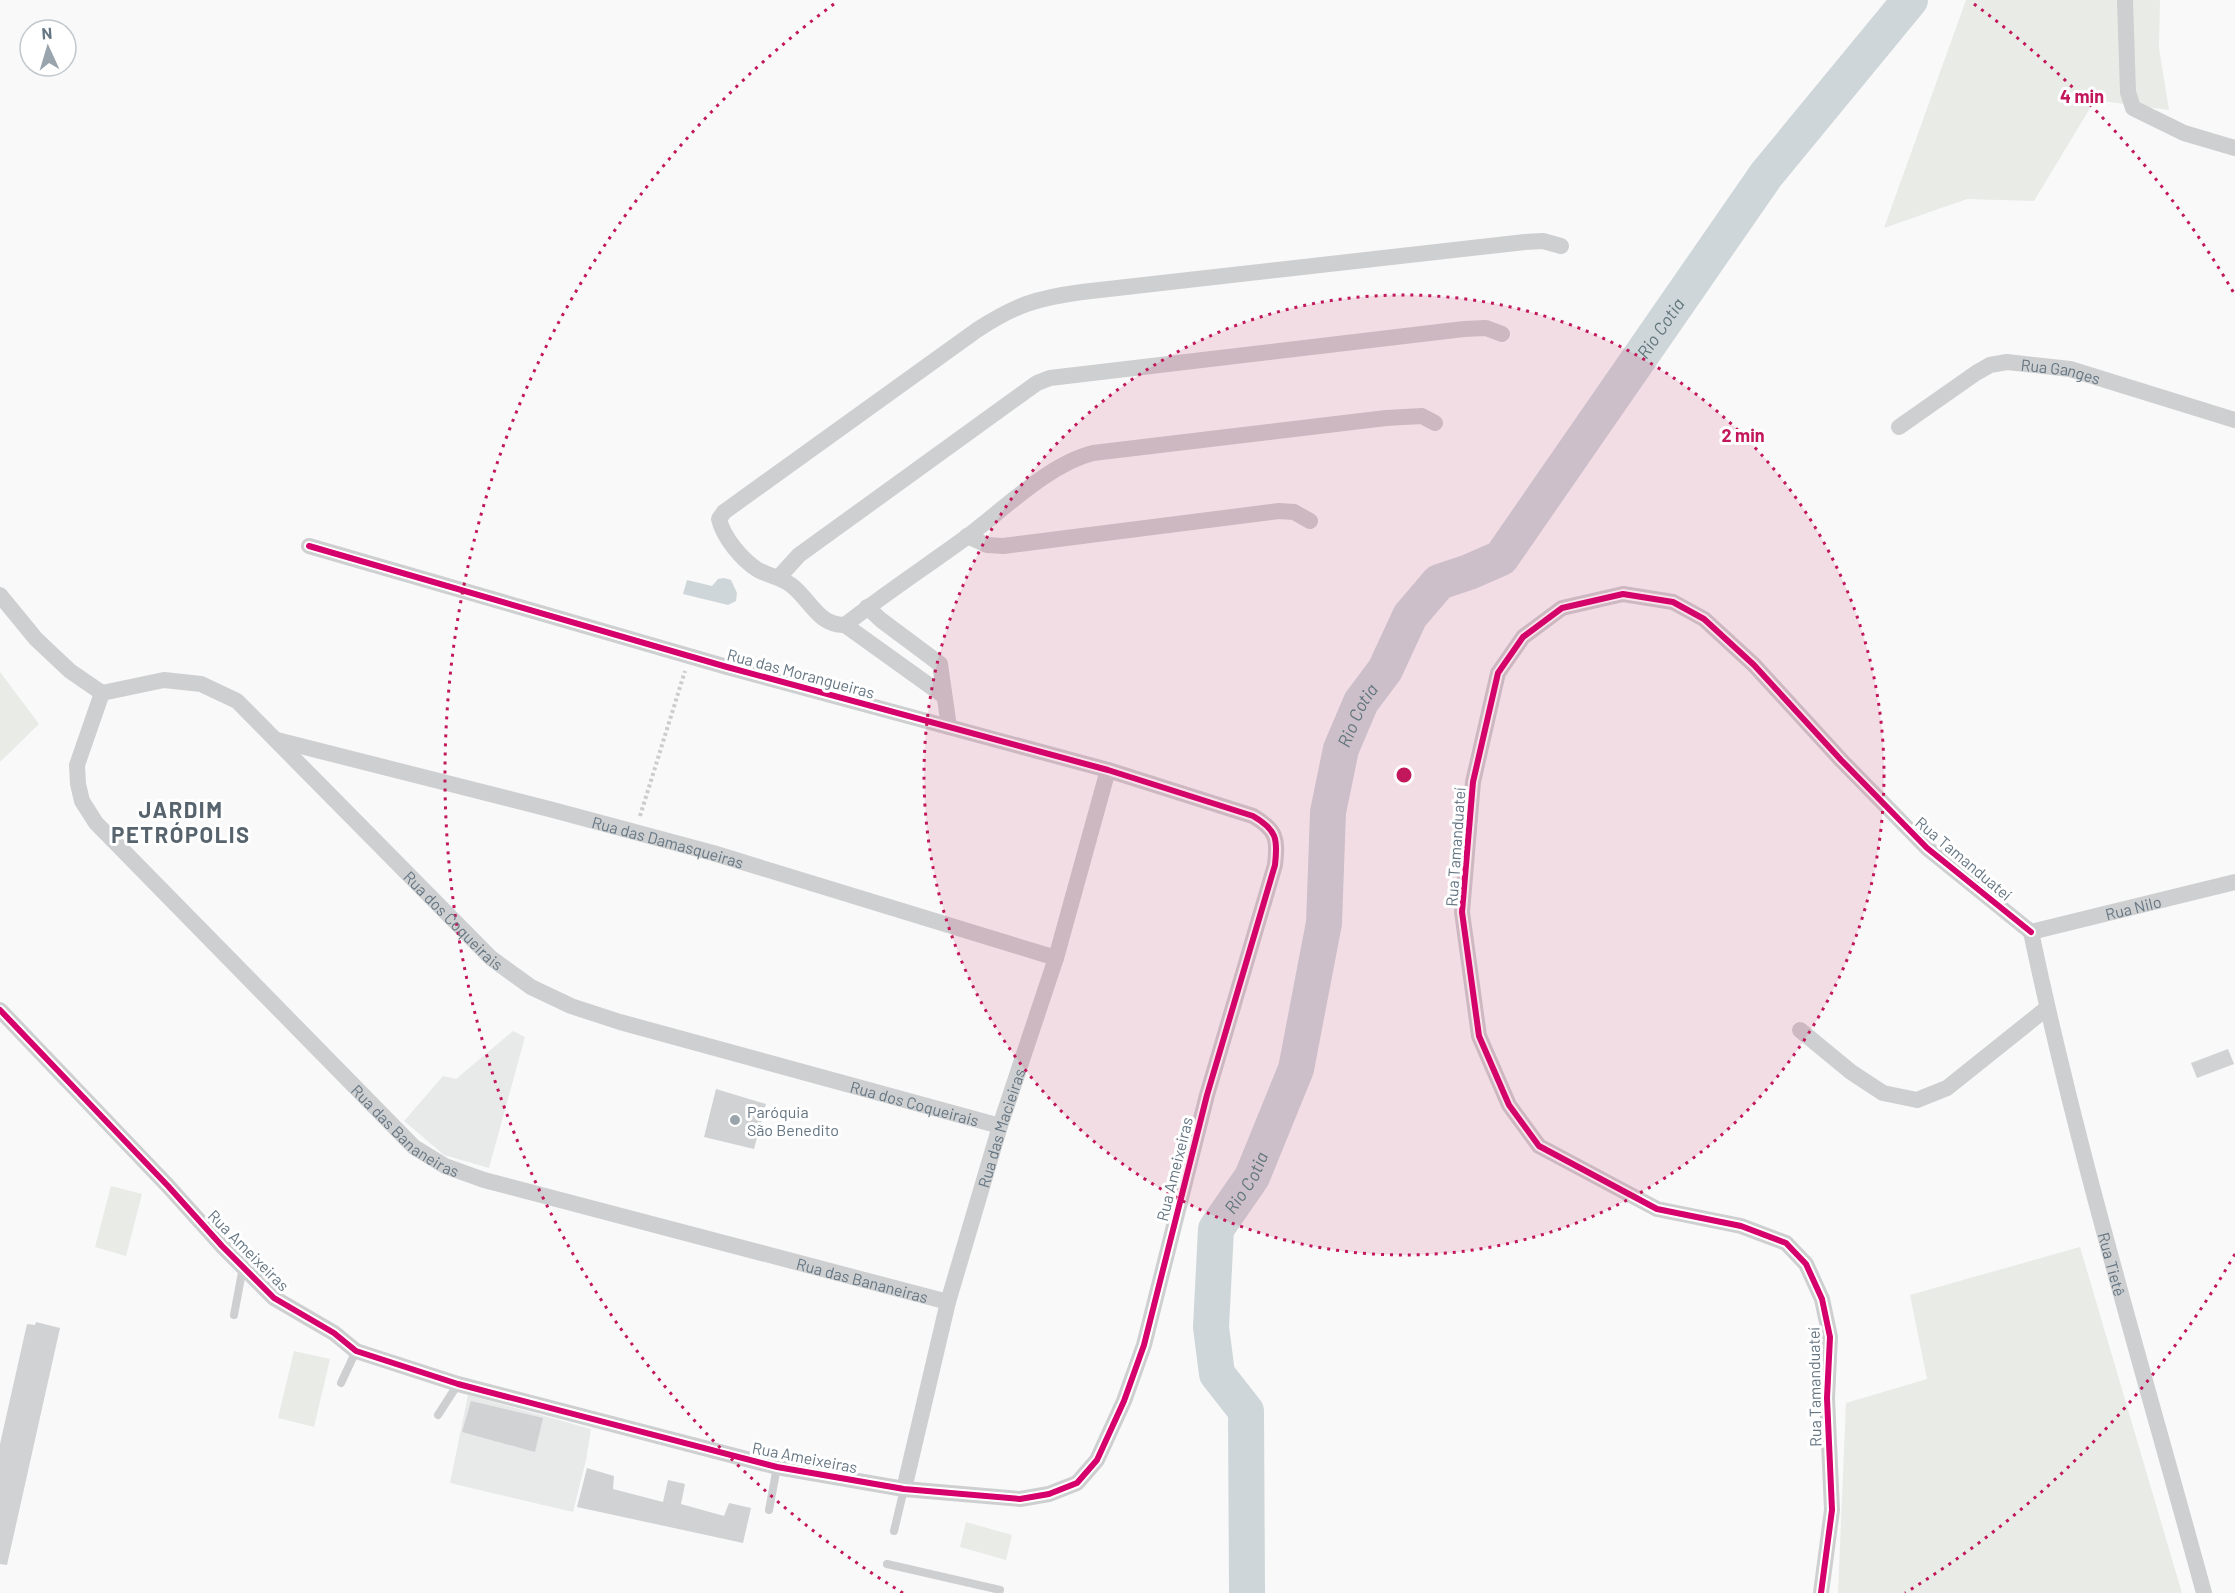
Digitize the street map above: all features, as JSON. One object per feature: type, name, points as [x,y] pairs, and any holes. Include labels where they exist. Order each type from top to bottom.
[{"type":"street","points":[[2125,0],[2128,92],[2133,108],[2184,133],[2235,148]]},
{"type":"street","points":[[944,696],[845,625],[835,625],[826,621],[794,587],[779,577],[760,571],[748,563],[721,527],[719,519],[724,512],[977,330],[1001,314],[1022,304],[1046,297],[1082,292],[1525,242],[1543,241],[1561,246]]},
{"type":"street","points":[[779,577],[799,555],[1037,383],[1050,378],[1464,329],[1486,328],[1502,334]]},
{"type":"street","name":"Rua Ganges","points":[[1899,427],[1976,373],[1990,365],[2007,362],[2070,369],[2235,420]]},
{"type":"street","points":[[845,625],[1057,468],[1076,457],[1093,453],[1386,418],[1422,416],[1435,423]]},
{"type":"street","points":[[967,536],[987,545],[1003,546],[1279,511],[1294,512],[1310,521]]},
{"type":"street","name":"Rua das Morangueiras","points":[[309,546],[690,656],[1108,770],[1253,816],[1267,824],[1276,839]]},
{"type":"street","name":"Rua Tamanduateí","points":[[1821,1593],[1832,1510],[1827,1398],[1830,1337],[1822,1299],[1806,1264],[1786,1243],[1741,1226],[1657,1209],[1539,1146],[1509,1105],[1479,1036],[1462,912],[1473,782],[1498,673],[1523,637],[1562,608],[1623,594],[1673,602],[1704,619],[1754,665],[1841,760],[1927,848],[2031,932]]},
{"type":"street","points":[[0,595],[36,639],[70,671],[102,693]]},
{"type":"street","points":[[867,607],[940,664],[949,727]]},
{"type":"street","points":[[888,658],[903,636]]},
{"type":"street","name":"Rua dos Coqueirais","points":[[102,693],[164,680],[201,684],[237,701],[491,958],[531,987],[571,1006],[620,1022],[1000,1126]]},
{"type":"street","name":"Rua das Bananeiras","points":[[102,693],[77,765],[82,801],[96,823],[414,1147],[445,1166],[484,1180],[948,1302]]},
{"type":"street","name":"Rua das Damasqueiras","points":[[276,740],[713,853],[1056,957]]},
{"type":"street","name":"Rua das Macieiras","points":[[904,1489],[948,1302],[1000,1126],[1056,957],[1108,770]]},
{"type":"street","name":"Rua Ameixeiras","points":[[0,1010],[274,1298],[334,1333],[356,1351],[458,1384],[777,1467],[904,1489],[1020,1499],[1049,1494],[1077,1483],[1097,1461],[1124,1401],[1144,1345],[1207,1095],[1275,865],[1276,839]]},
{"type":"street","name":"Rua Nilo","points":[[2031,932],[2235,882]]},
{"type":"street","name":"Rua Tietê","points":[[2031,932],[2047,1008],[2085,1158],[2204,1593]]},
{"type":"street","points":[[1800,1030],[1851,1072],[1883,1093],[1917,1100],[1947,1088],[2047,1008]]},
{"type":"lane","points":[[234,1315],[243,1267]]},
{"type":"lane","points":[[341,1383],[356,1351]]},
{"type":"lane","points":[[438,1415],[458,1384]]},
{"type":"lane","points":[[769,1510],[777,1467]]},
{"type":"lane","points":[[894,1531],[904,1489]]},
{"type":"lane","points":[[887,1564],[1000,1590]]},
{"type":"path","points":[[635,832],[690,656]]},
{"type":"shaded area","points":[[1966,0],[2160,0],[2159,48],[2169,110],[2095,100],[2034,201],[1967,199],[1884,228]]},
{"type":"shaded area","points":[[718,579],[731,580],[737,593],[736,601],[728,605],[683,594],[687,580],[712,586]]},
{"type":"shaded area","points":[[0,672],[39,724],[0,762]]},
{"type":"shaded area","points":[[513,1031],[525,1037],[489,1168],[444,1155],[404,1121],[443,1076],[456,1079]]},
{"type":"shaded area","points":[[111,1186],[142,1194],[126,1256],[95,1247]]},
{"type":"shaded area","points":[[2080,1247],[2182,1593],[1838,1593],[1846,1403],[1927,1379],[1910,1295]]},
{"type":"shaded area","points":[[294,1351],[330,1359],[314,1427],[278,1418]]},
{"type":"shaded area","points":[[468,1395],[591,1429],[573,1512],[450,1483]]},
{"type":"shaded area","points":[[966,1522],[1012,1535],[1006,1560],[960,1547]]},
{"type":"building","points":[[2228,1049],[2234,1064],[2197,1078],[2191,1063]]},
{"type":"building","name":"Paróquia São Benedito","points":[[716,1089],[766,1104],[754,1149],[704,1137]]},
{"type":"building","points":[[36,1322],[60,1328],[7,1565],[0,1564],[0,1444],[27,1324],[35,1325]]},
{"type":"building","points":[[471,1401],[543,1418],[535,1452],[462,1432]]},
{"type":"building","points":[[587,1468],[614,1476],[613,1489],[663,1502],[668,1480],[685,1484],[681,1504],[724,1516],[729,1503],[751,1508],[743,1543],[577,1507]]},
{"type":"waterway","name":"Rio Cotia","points":[[1247,1593],[1246,1411],[1217,1374],[1211,1327],[1216,1229],[1252,1177],[1296,1069],[1324,923],[1328,812],[1341,749],[1361,702],[1385,670],[1410,616],[1439,582],[1501,558],[1766,175],[1910,0]]},
{"type":"cycle path","points":[[0,1010],[222,1246],[274,1298],[334,1333],[356,1351],[458,1384],[777,1467],[904,1489],[1020,1499],[1049,1494],[1077,1483],[1097,1460],[1124,1401],[1144,1345],[1207,1095],[1275,865],[1276,842],[1267,826],[1253,816],[1108,770],[727,667],[309,546]]},
{"type":"cycle path","points":[[1821,1593],[1832,1510],[1827,1398],[1830,1337],[1822,1299],[1806,1264],[1786,1243],[1741,1226],[1657,1209],[1539,1146],[1509,1105],[1479,1036],[1462,912],[1473,782],[1498,673],[1523,637],[1562,608],[1623,594],[1673,602],[1704,619],[1754,665],[1841,760],[1927,848],[2031,932]]},
{"type":"place","name":"Paróquia São Benedito","points":[[735,1120]]},
{"type":"district","name":"JARDIM PETRÓPOLIS","points":[[181,822]]}]
